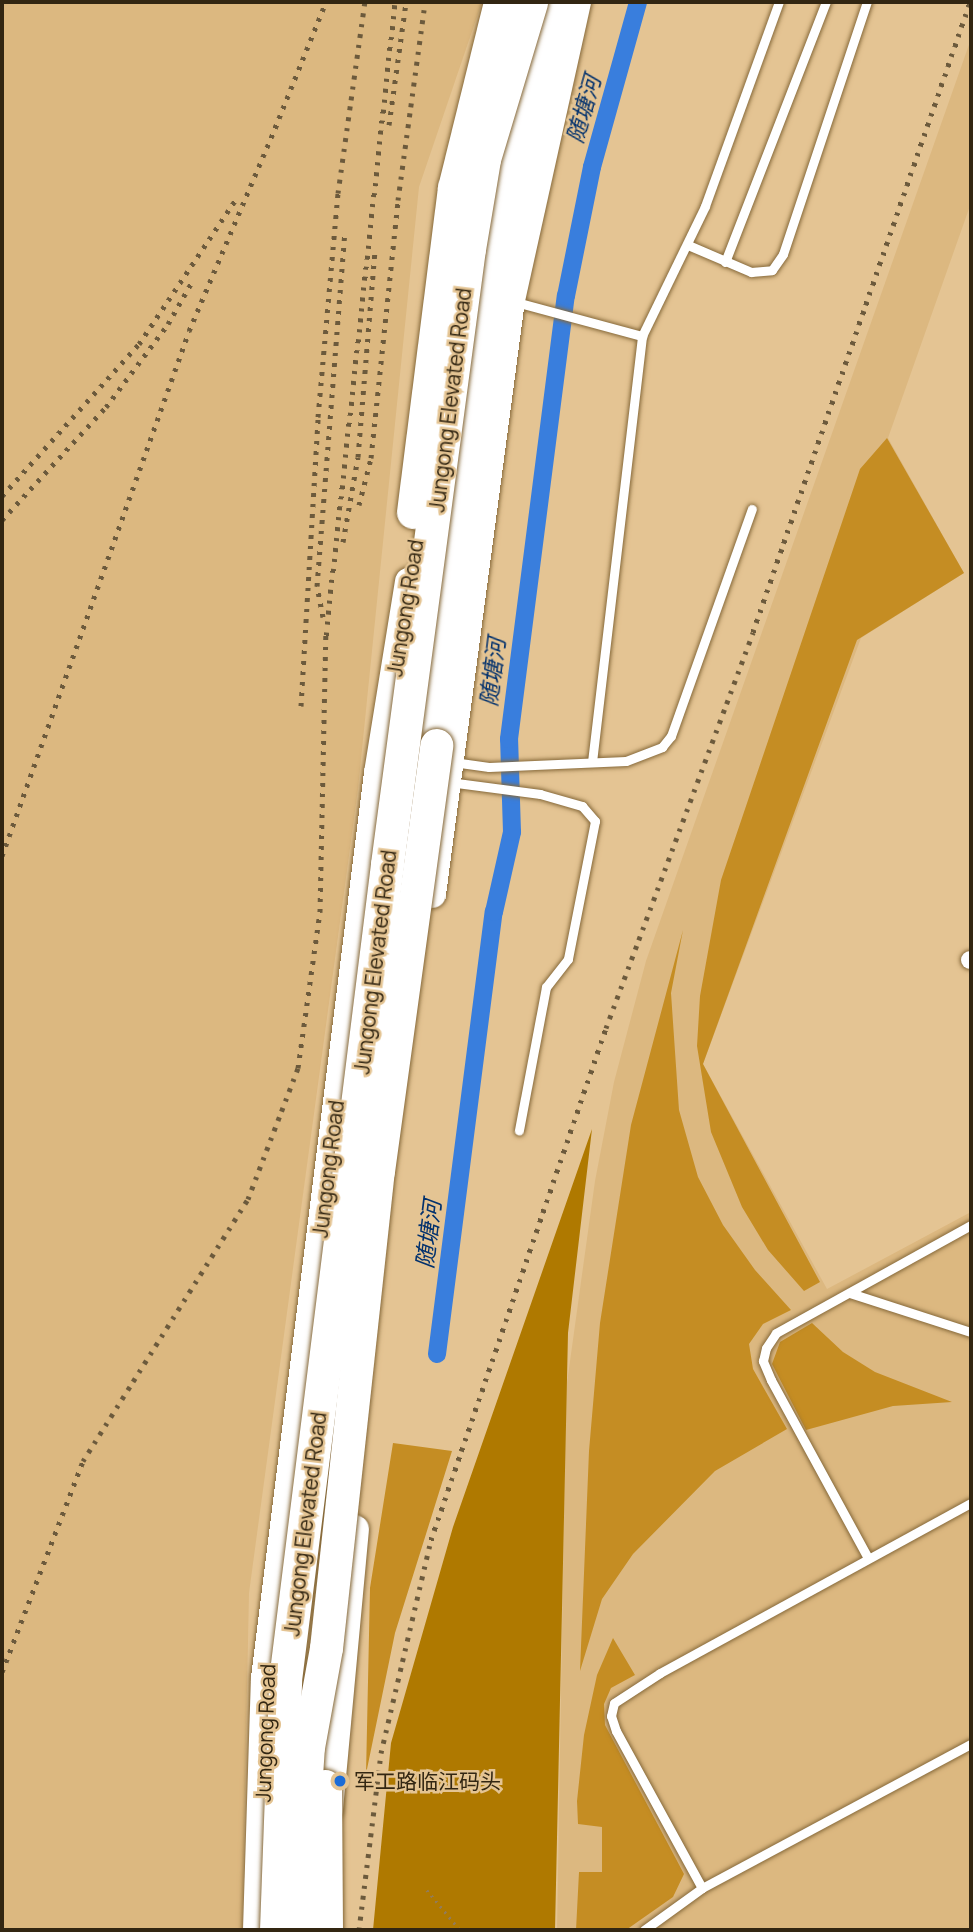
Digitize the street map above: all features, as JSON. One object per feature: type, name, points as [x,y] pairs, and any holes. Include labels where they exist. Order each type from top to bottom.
[{"type":"highway","points":[[387,864],[397,646],[432,352],[454,188],[500,2]]},
{"type":"highway","name":"Jungong Elevated Road","points":[[276,1930],[285,1680],[387,864],[468,249],[484,159],[531,2]]},
{"type":"highway","name":"Jungong Elevated Road","points":[[301,1930],[300,1866],[308,1747],[326,1648],[378,1171],[436,745],[471,443],[517,138],[555,2]]},
{"type":"highway","points":[[323,1930],[326,1648]]},
{"type":"main road","name":"Jungong Road","points":[[257,1930],[265,1678],[379,763],[438,406],[454,255],[496,65],[518,2]]},
{"type":"main road","points":[[323,1930],[373,1318],[450,772],[511,300],[577,2]]},
{"type":"lane","points":[[592,762],[642,336],[688,245],[779,2]]},
{"type":"lane","points":[[725,262],[826,2]]},
{"type":"lane","points":[[688,245],[725,262],[762,274],[772,270],[783,254],[867,2]]},
{"type":"lane","points":[[511,300],[642,336]]},
{"type":"lane","points":[[379,763],[450,772],[644,756],[662,747],[671,736],[752,509]]},
{"type":"lane","points":[[379,763],[450,772],[489,789],[540,794],[582,806],[596,821],[568,959],[546,987],[519,1130]]},
{"type":"lane","points":[[868,1558],[763,1361],[776,1333],[971,1225]]},
{"type":"lane","points":[[850,1293],[971,1332]]},
{"type":"lane","points":[[702,1888],[615,1731],[611,1716],[614,1703],[868,1558],[971,1503]]},
{"type":"lane","points":[[644,1930],[702,1888],[971,1744]]},
{"type":"path","points":[[427,1890],[460,1930]]},
{"type":"shaded area","points":[[2,2],[482,2],[419,187],[358,789],[249,1593],[242,1930],[2,1930]]},
{"type":"shaded area","points":[[971,39],[971,203],[888,438],[964,573],[861,638],[703,1064],[827,1289],[971,1212],[971,1930],[557,1930],[566,1390],[595,1181],[614,1082],[646,961]]},
{"type":"shaded area","points":[[887,438],[964,573],[857,640],[703,1064],[820,1282],[804,1291],[768,1250],[742,1207],[711,1132],[697,1046],[700,996],[721,880],[860,469]]},
{"type":"shaded area","points":[[683,930],[671,993],[679,1110],[698,1177],[723,1225],[755,1270],[791,1310],[763,1324],[749,1344],[753,1369],[787,1429],[715,1471],[633,1554],[602,1599],[580,1671],[589,1451],[600,1323],[631,1125]]},
{"type":"shaded area","points":[[592,1129],[568,1333],[555,1930],[373,1930],[391,1743],[453,1527]]},
{"type":"shaded area","points":[[812,1323],[843,1352],[875,1372],[952,1402],[893,1406],[806,1430],[772,1364],[780,1342]]},
{"type":"shaded area","points":[[393,1443],[452,1451],[395,1633],[366,1774],[370,1588]]},
{"type":"shaded area","points":[[613,1638],[635,1675],[611,1688],[604,1704],[605,1725],[684,1874],[673,1897],[626,1930],[576,1930],[579,1872],[602,1872],[602,1827],[578,1824],[577,1801],[584,1735],[597,1675]]},
{"type":"waterway","name":"随塘河","points":[[437,1354],[494,912],[512,832],[509,739],[566,296],[592,167],[638,2]]},
{"type":"railway","points":[[275,128],[326,2]]},
{"type":"railway","points":[[301,706],[318,417],[338,193],[365,2]]},
{"type":"railway","points":[[2,1672],[83,1461],[248,1199],[298,1068],[320,912],[326,635],[395,2]]},
{"type":"railway","points":[[389,125],[406,2]]},
{"type":"railway","points":[[359,505],[371,458],[398,200],[425,2]]},
{"type":"railway","points":[[359,1930],[381,1753],[431,1540],[606,1028],[753,632],[970,2]]},
{"type":"railway","points":[[2,856],[189,331],[278,121]]},
{"type":"railway","points":[[2,496],[139,344],[238,196]]},
{"type":"railway","points":[[323,617],[317,586],[345,231]]},
{"type":"railway","points":[[343,542],[358,457],[375,250]]},
{"type":"railway","points":[[2,520],[106,407],[168,324],[193,280]]},
{"type":"place","name":"军工路临江码头","points":[[340,1781]]}]
